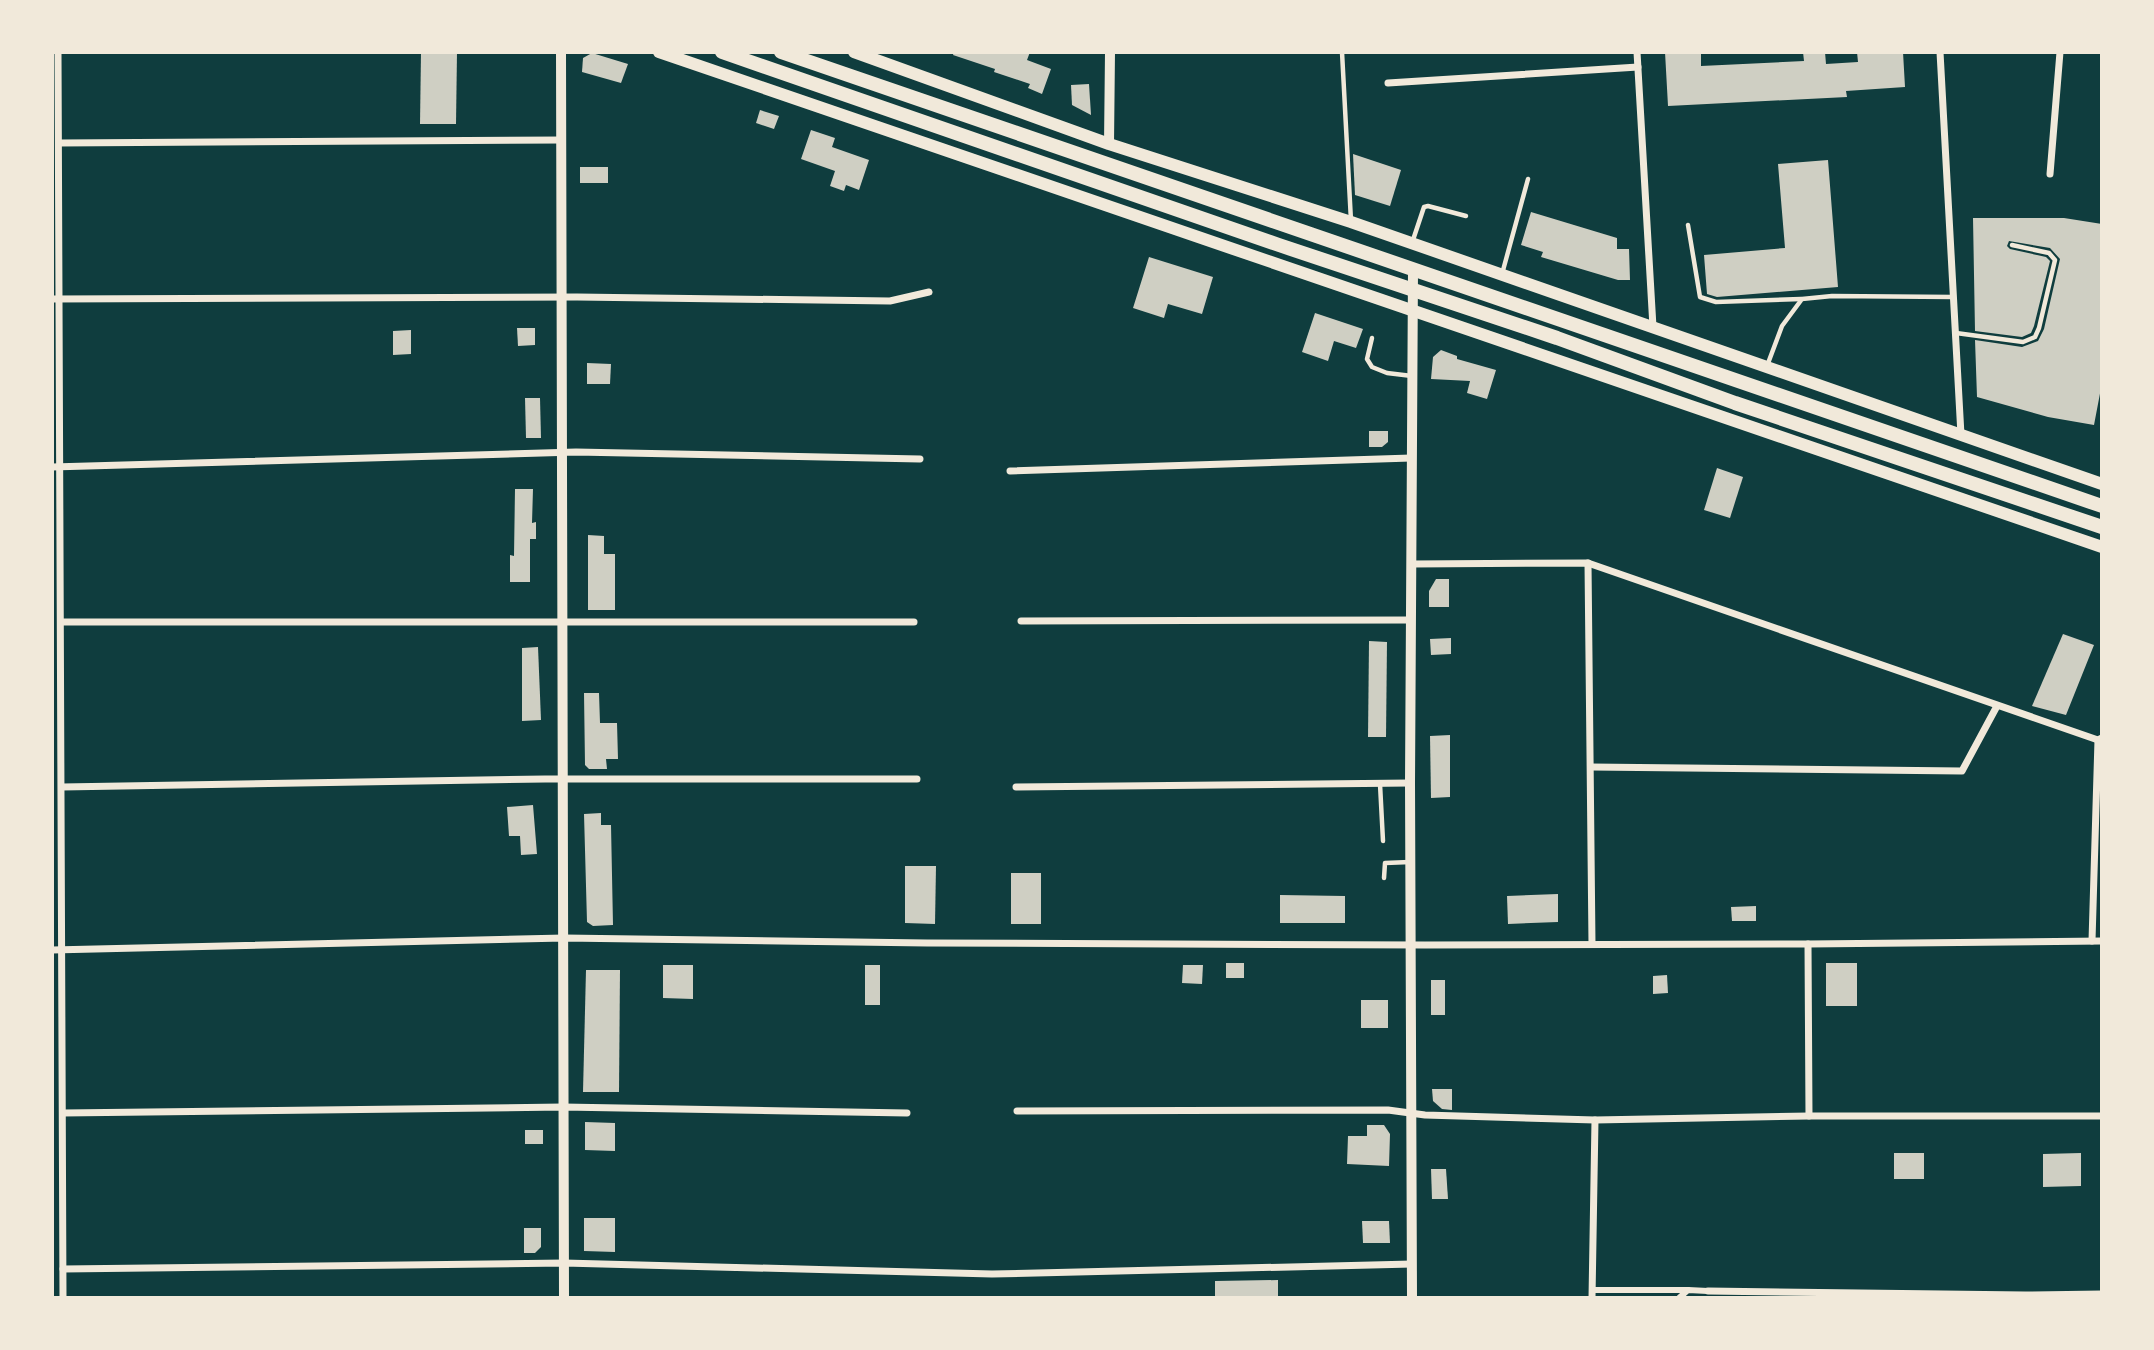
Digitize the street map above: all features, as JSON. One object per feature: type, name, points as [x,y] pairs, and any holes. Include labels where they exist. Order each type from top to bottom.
[{"type":"main road","points":[[659,52],[2102,547]]},
{"type":"main road","points":[[722,52],[1557,338],[1735,403],[2102,527]]},
{"type":"main road","points":[[781,52],[2102,506]]},
{"type":"main road","points":[[854,52],[1109,144],[1351,222],[2102,484]]},
{"type":"street","points":[[58,52],[56,467],[62,622],[62,787],[57,950],[63,1113],[63,1297]]},
{"type":"street","points":[[1109,144],[1110,52]]},
{"type":"street","points":[[1637,52],[1653,327]]},
{"type":"street","points":[[1940,52],[1961,435]]},
{"type":"street","points":[[2050,174],[2060,52]]},
{"type":"street","points":[[561,53],[564,298],[564,1297]]},
{"type":"street","points":[[1388,83],[1638,68]]},
{"type":"street","points":[[59,143],[562,140]]},
{"type":"street","points":[[1412,1297],[1410,783],[1413,270]]},
{"type":"street","points":[[56,299],[564,298],[890,301],[929,292]]},
{"type":"street","points":[[56,467],[562,452],[920,459]]},
{"type":"street","points":[[1010,471],[1411,458]]},
{"type":"street","points":[[1412,564],[1588,563],[1997,706],[2100,739],[2092,941]]},
{"type":"street","points":[[1588,563],[1592,944]]},
{"type":"street","points":[[1021,621],[1411,620]]},
{"type":"street","points":[[62,622],[914,622]]},
{"type":"street","points":[[1591,767],[1962,771],[1997,706]]},
{"type":"street","points":[[62,787],[562,779],[917,779]]},
{"type":"street","points":[[1016,787],[1410,783]]},
{"type":"street","points":[[57,950],[564,938],[1412,945],[2102,941]]},
{"type":"street","points":[[1808,944],[1809,1116]]},
{"type":"street","points":[[63,1113],[563,1107],[907,1113]]},
{"type":"street","points":[[1017,1111],[1388,1110],[1413,1114],[1595,1120],[1809,1116],[2102,1116]]},
{"type":"street","points":[[1595,1120],[1592,1294],[1689,1290],[1880,1296],[2102,1294]]},
{"type":"street","points":[[63,1269],[564,1263],[992,1274],[1412,1264]]},
{"type":"street","points":[[1679,1297],[1689,1290]]},
{"type":"lane","points":[[1342,52],[1351,222]]},
{"type":"lane","points":[[1502,275],[1528,179]]},
{"type":"lane","points":[[1411,243],[1424,207],[1428,205],[1466,216]]},
{"type":"lane","points":[[1688,225],[1700,297],[1716,302],[1832,296],[1953,297]]},
{"type":"lane","points":[[1955,333],[2023,342],[2035,337],[2055,260],[2049,253],[2012,245]]},
{"type":"lane","points":[[1766,367],[1782,326],[1802,299]]},
{"type":"lane","points":[[1372,338],[1367,359],[1372,367],[1387,373],[1413,376]]},
{"type":"lane","points":[[1380,783],[1383,841]]},
{"type":"lane","points":[[1384,878],[1385,863],[1411,862]]},
{"type":"building","points":[[421,52],[457,52],[456,124],[420,124]]},
{"type":"building","points":[[954,52],[1030,52],[1027,60],[1051,69],[1042,94],[1028,88],[1030,84],[953,55]]},
{"type":"building","points":[[1665,52],[1701,52],[1701,66],[1804,61],[1803,52],[1825,52],[1826,64],[1858,62],[1857,52],[1903,52],[1905,87],[1846,91],[1847,97],[1668,106]]},
{"type":"building","points":[[592,53],[628,64],[621,83],[582,72],[583,58]]},
{"type":"building","points":[[1089,84],[1091,115],[1072,105],[1071,85]]},
{"type":"building","points":[[760,110],[779,116],[774,129],[756,123]]},
{"type":"building","points":[[811,130],[835,138],[832,147],[869,160],[859,190],[846,185],[844,191],[830,186],[835,171],[801,159]]},
{"type":"building","points":[[1353,154],[1401,170],[1390,206],[1355,195]]},
{"type":"building","points":[[1828,160],[1838,287],[1717,297],[1707,294],[1704,255],[1785,248],[1778,164]]},
{"type":"building","points":[[580,167],[608,167],[608,183],[580,183]]},
{"type":"building","points":[[1531,212],[1617,238],[1617,249],[1629,249],[1630,280],[1618,280],[1541,257],[1543,252],[1521,245]]},
{"type":"building","points":[[1973,218],[2064,218],[2102,224],[2102,383],[2094,425],[2048,417],[1977,397],[1975,340],[2022,347],[2038,341],[2044,329],[2060,259],[2050,248],[2009,241],[2007,246],[2010,249],[2046,257],[2050,261],[2034,326],[2031,333],[2022,337],[1975,331]]},
{"type":"building","points":[[1149,257],[1213,277],[1202,314],[1168,304],[1164,318],[1133,308]]},
{"type":"building","points":[[1315,313],[1363,329],[1356,348],[1334,341],[1328,361],[1302,352]]},
{"type":"building","points":[[517,328],[535,328],[535,345],[518,346]]},
{"type":"building","points":[[411,330],[411,354],[393,355],[393,331]]},
{"type":"building","points":[[1441,350],[1457,356],[1457,359],[1496,370],[1487,399],[1467,393],[1470,381],[1431,379],[1433,357]]},
{"type":"building","points":[[587,363],[611,364],[610,384],[587,384]]},
{"type":"building","points":[[525,398],[540,398],[541,438],[526,438]]},
{"type":"building","points":[[1369,431],[1388,431],[1388,442],[1382,447],[1369,447]]},
{"type":"building","points":[[1717,468],[1743,477],[1730,518],[1704,510]]},
{"type":"building","points":[[515,489],[533,489],[532,523],[536,522],[536,539],[530,539],[530,582],[510,582],[510,555],[514,556]]},
{"type":"building","points":[[588,535],[604,536],[604,554],[615,554],[615,610],[588,610]]},
{"type":"building","points":[[1436,579],[1449,579],[1449,607],[1429,607],[1429,591]]},
{"type":"building","points":[[2063,634],[2094,645],[2066,715],[2032,706]]},
{"type":"building","points":[[1451,638],[1451,654],[1431,655],[1430,639]]},
{"type":"building","points":[[1369,641],[1387,642],[1386,737],[1368,737]]},
{"type":"building","points":[[538,647],[541,720],[522,721],[522,648]]},
{"type":"building","points":[[584,693],[599,693],[600,723],[617,723],[618,759],[606,759],[607,769],[589,769],[585,765]]},
{"type":"building","points":[[1450,735],[1450,797],[1431,798],[1430,736]]},
{"type":"building","points":[[533,805],[537,854],[521,855],[520,836],[509,836],[507,807]]},
{"type":"building","points":[[601,813],[601,825],[611,825],[613,925],[593,926],[587,922],[584,814]]},
{"type":"building","points":[[905,866],[936,866],[935,924],[905,923]]},
{"type":"building","points":[[1011,873],[1041,873],[1041,924],[1011,924]]},
{"type":"building","points":[[1558,894],[1558,922],[1508,924],[1507,896]]},
{"type":"building","points":[[1280,895],[1345,896],[1345,923],[1280,923]]},
{"type":"building","points":[[1756,906],[1756,921],[1732,921],[1731,907]]},
{"type":"building","points":[[1226,963],[1244,963],[1244,978],[1226,978]]},
{"type":"building","points":[[1826,963],[1857,963],[1857,1006],[1826,1006]]},
{"type":"building","points":[[663,965],[693,965],[693,999],[663,998]]},
{"type":"building","points":[[865,965],[880,965],[880,1005],[865,1005]]},
{"type":"building","points":[[1183,965],[1203,965],[1202,984],[1182,983]]},
{"type":"building","points":[[586,970],[620,970],[619,1092],[583,1092]]},
{"type":"building","points":[[1667,975],[1668,993],[1653,994],[1653,976]]},
{"type":"building","points":[[1431,980],[1445,980],[1445,1015],[1431,1015]]},
{"type":"building","points":[[1361,1000],[1388,1000],[1388,1028],[1361,1028]]},
{"type":"building","points":[[1432,1089],[1452,1089],[1452,1110],[1442,1109],[1433,1101]]},
{"type":"building","points":[[585,1122],[615,1123],[615,1151],[585,1150]]},
{"type":"building","points":[[1367,1125],[1384,1125],[1390,1134],[1389,1166],[1347,1164],[1348,1136],[1367,1136]]},
{"type":"building","points":[[525,1130],[543,1130],[543,1144],[525,1144]]},
{"type":"building","points":[[1894,1153],[1924,1153],[1924,1179],[1894,1179]]},
{"type":"building","points":[[2081,1153],[2081,1186],[2043,1187],[2043,1154]]},
{"type":"building","points":[[1431,1169],[1446,1169],[1448,1199],[1432,1199]]},
{"type":"building","points":[[584,1218],[615,1218],[615,1252],[584,1251]]},
{"type":"building","points":[[1362,1221],[1389,1221],[1390,1243],[1363,1243]]},
{"type":"building","points":[[524,1228],[541,1228],[541,1247],[535,1253],[524,1253]]},
{"type":"building","points":[[1278,1280],[1278,1298],[1215,1298],[1215,1281]]}]
